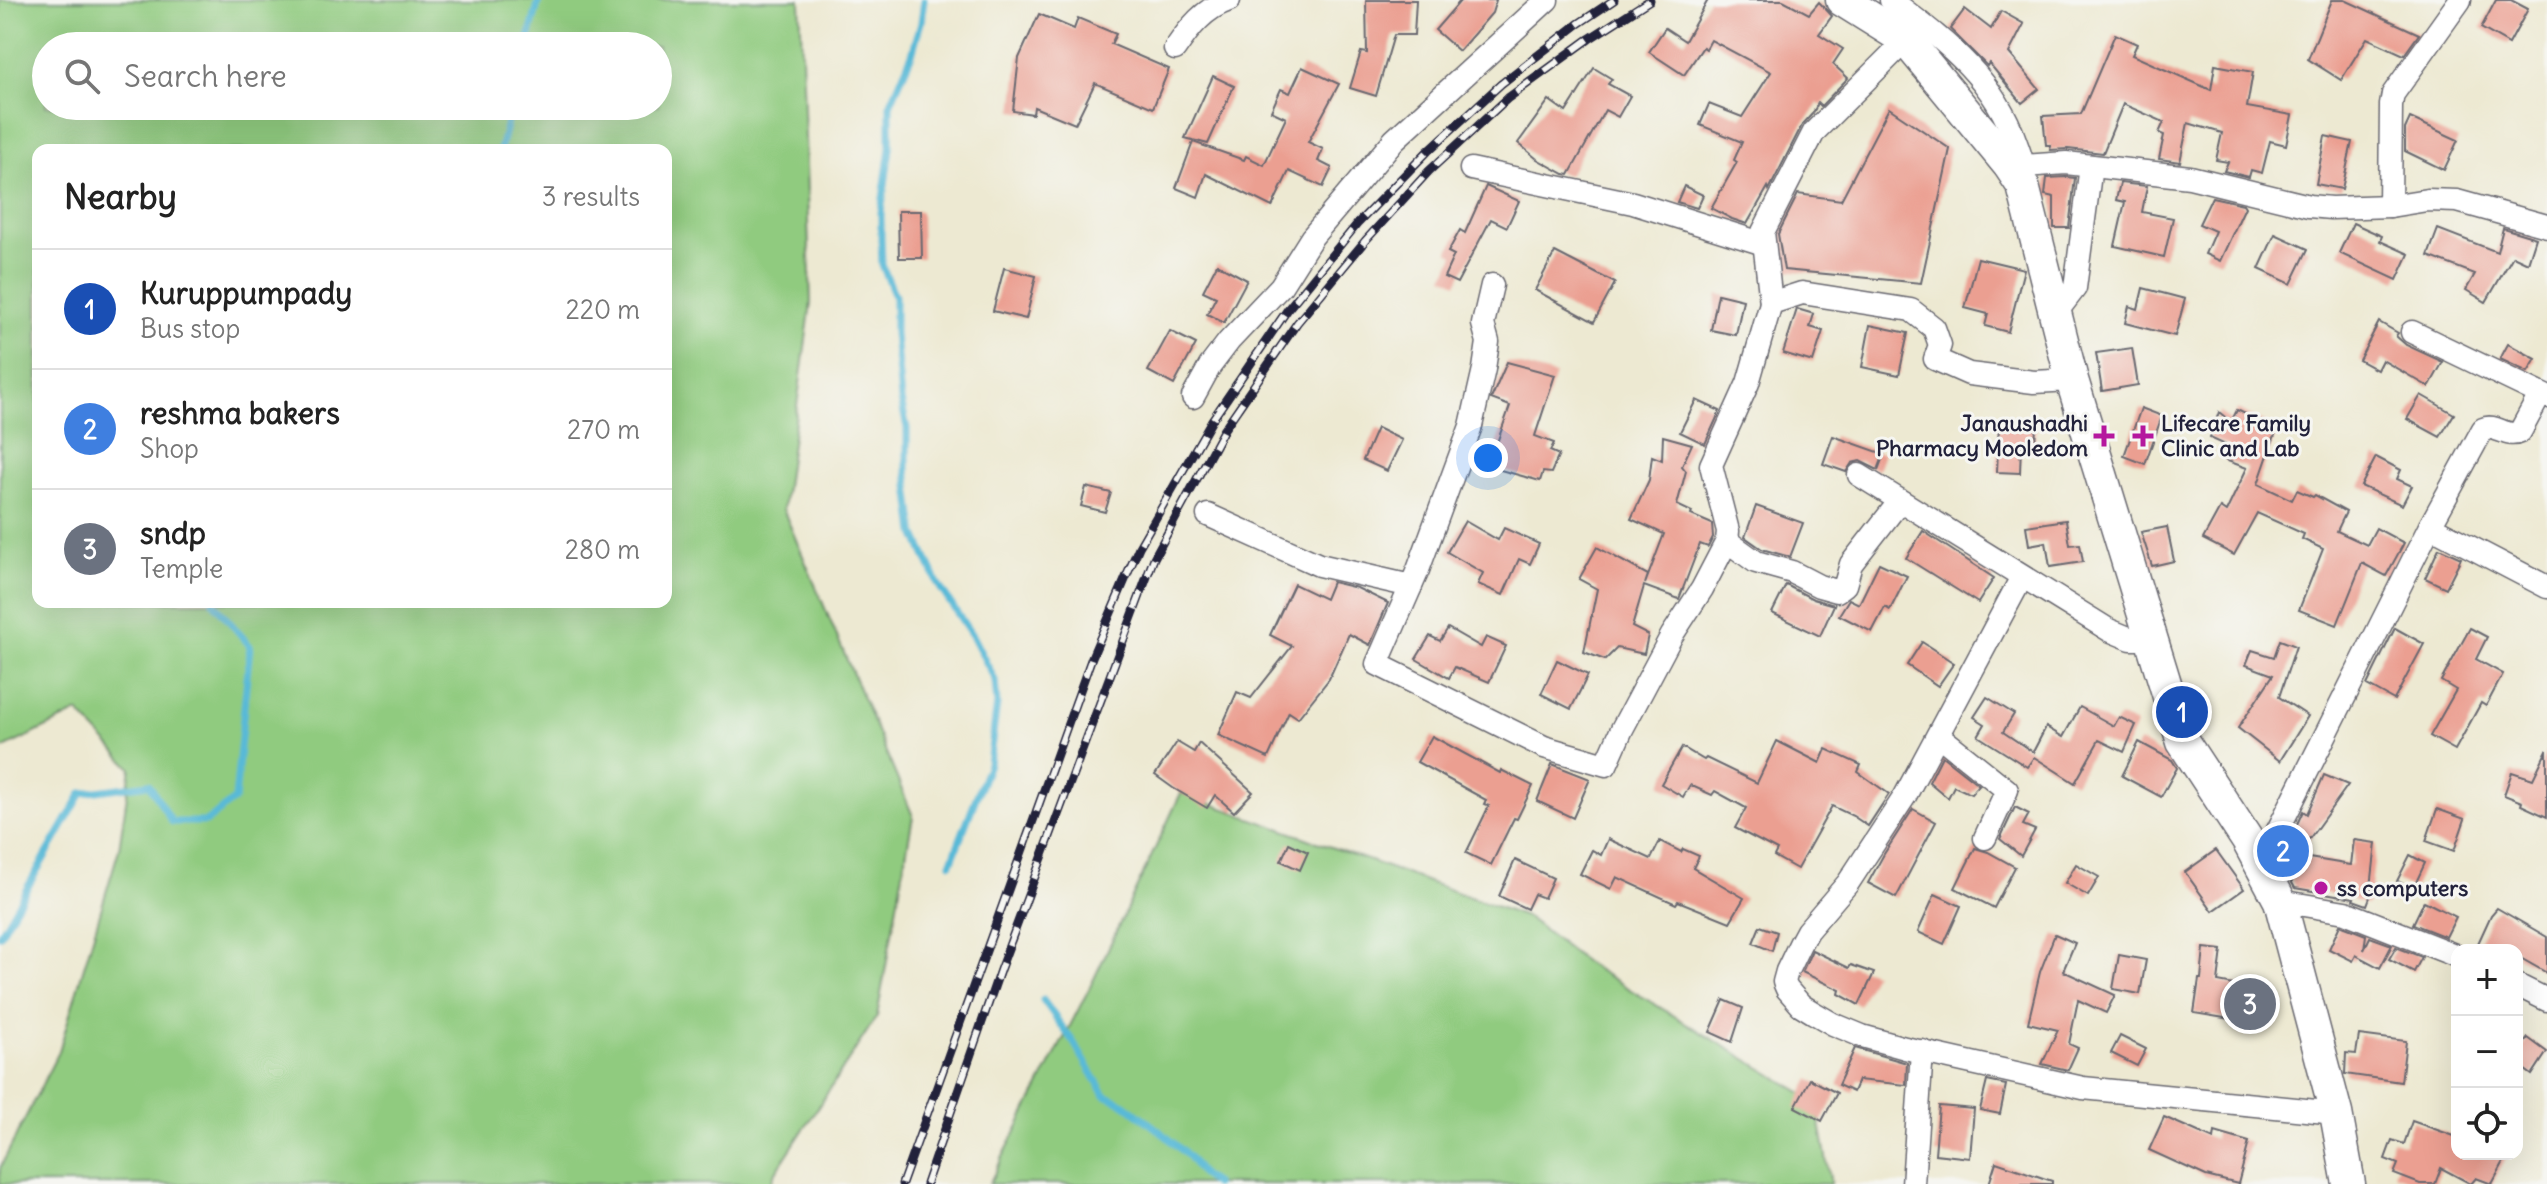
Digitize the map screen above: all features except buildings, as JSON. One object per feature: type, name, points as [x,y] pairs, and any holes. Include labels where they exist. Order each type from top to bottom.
[{"type":"main road","points":[[1842,0],[1906,40],[2019,173],[2072,380],[2183,742],[2248,841],[2280,901],[2336,1113],[2349,1184]]},
{"type":"street","points":[[1175,49],[1211,7],[1229,0]]},
{"type":"street","points":[[1193,397],[1210,366],[1229,341],[1276,292],[1312,237],[1394,140],[1547,0]]},
{"type":"street","points":[[1891,0],[1969,63],[1989,90],[2009,123],[2019,173],[2066,163],[2190,177],[2309,206],[2331,208],[2390,206],[2427,200],[2457,201],[2547,226]]},
{"type":"street","points":[[2390,206],[2393,94],[2460,0]]},
{"type":"street","points":[[1492,285],[1483,324],[1488,342],[1484,369],[1471,426],[1455,475],[1377,664],[1544,747],[1606,765],[1672,635],[1702,589],[1727,541],[1728,531],[1711,465],[1748,383],[1771,303],[1763,232],[1814,132],[1906,40]]},
{"type":"street","points":[[2055,314],[2075,288],[2091,166]]},
{"type":"street","points":[[1471,169],[1633,203],[1764,244]]},
{"type":"street","points":[[1771,303],[1802,293],[1911,310],[1934,328],[1940,345],[1935,359],[1969,374],[2034,382],[2072,380]]},
{"type":"street","points":[[2261,864],[2430,526],[2483,429],[2491,427],[2510,435],[2520,432],[2544,396],[2412,332]]},
{"type":"street","points":[[1859,475],[2109,630],[2131,639],[2152,639]]},
{"type":"street","points":[[1727,541],[1756,562],[1792,572],[1837,591],[1845,585],[1851,564],[1900,501]]},
{"type":"street","points":[[1208,515],[1319,565],[1411,586]]},
{"type":"street","points":[[2430,526],[2547,587]]},
{"type":"street","points":[[2022,577],[1905,796],[1848,883],[1807,931],[1784,982],[1787,989],[1801,1005],[1833,1024],[1884,1042],[2083,1088],[2336,1113]]},
{"type":"street","points":[[1938,735],[2007,790],[1985,838]]},
{"type":"street","points":[[2280,901],[2345,912],[2451,954]]},
{"type":"street","points":[[2523,988],[2547,1000]]},
{"type":"street","points":[[1913,1184],[1922,1051]]},
{"type":"green space","points":[[0,0],[800,0],[811,303],[783,509],[913,816],[877,1016],[771,1184],[0,1184],[0,1168],[59,1051],[119,849],[131,768],[78,712],[0,750]]},
{"type":"green space","points":[[1181,793],[1528,918],[1586,963],[1816,1101],[1831,1184],[989,1184],[1093,981]]},
{"type":"waterway","points":[[531,32],[539,0]]},
{"type":"waterway","points":[[924,0],[912,54],[890,105],[890,148],[881,213],[882,265],[895,296],[895,333],[901,400],[907,428],[907,470],[915,533],[939,586],[973,637],[995,680],[997,704],[989,764],[951,863]]},
{"type":"waterway","points":[[502,144],[508,120]]},
{"type":"waterway","points":[[0,935],[82,793],[149,784],[172,822],[206,822],[235,799],[250,646],[218,608]]},
{"type":"waterway","points":[[1043,1000],[1074,1043],[1105,1095],[1125,1104],[1166,1136],[1189,1157],[1203,1176],[1215,1184]]},
{"type":"railway","points":[[902,1184],[1092,657],[1139,547],[1212,420],[1288,309],[1358,223],[1428,151],[1501,84],[1614,0]]},
{"type":"railway","points":[[926,1184],[1000,970],[1154,558],[1224,429],[1297,323],[1365,241],[1429,171],[1508,98],[1589,39],[1650,0]]},
{"type":"place","name":"Janaushadhi Pharmacy Mooledom","points":[[2104,436]]},
{"type":"place","name":"Lifecare Family Clinic and Lab","points":[[2143,436]]},
{"type":"place","name":"Kuruppumpady","points":[[2182,712]]},
{"type":"place","name":"reshma bakers","points":[[2283,851]]},
{"type":"place","name":"ss computers","points":[[2321,888]]},
{"type":"place","name":"sndp","points":[[2250,1004]]}]
